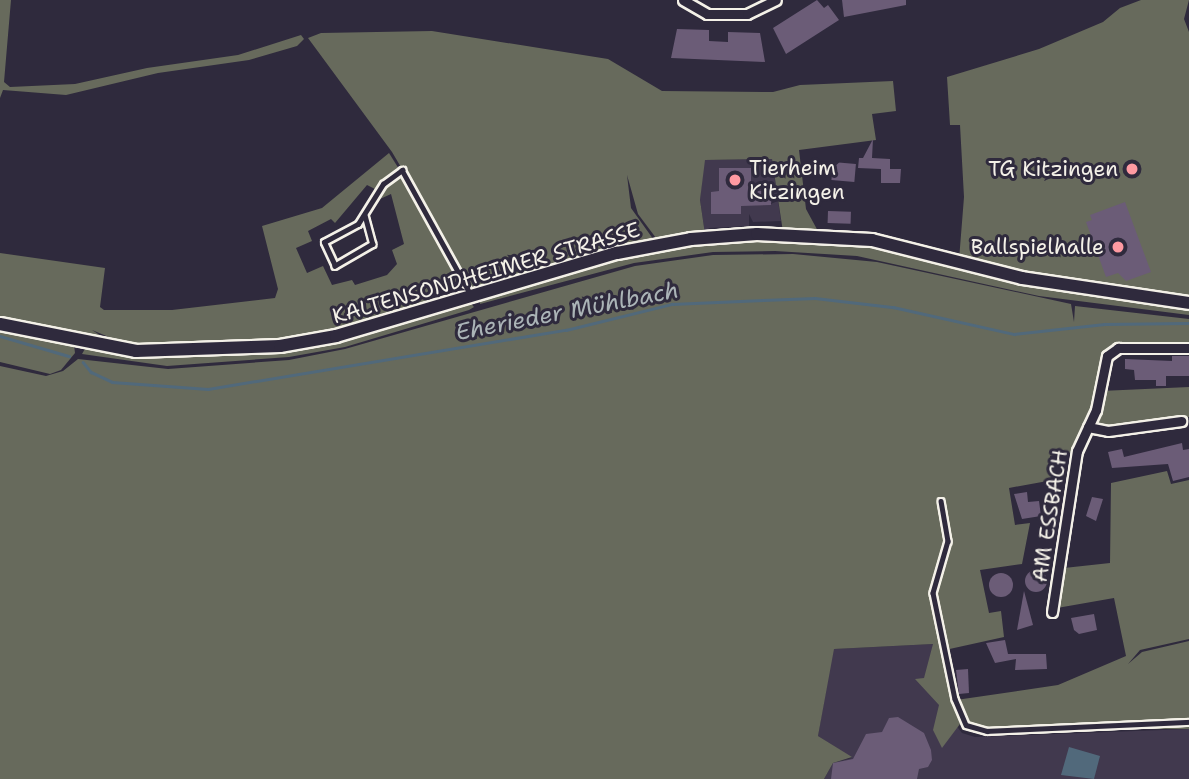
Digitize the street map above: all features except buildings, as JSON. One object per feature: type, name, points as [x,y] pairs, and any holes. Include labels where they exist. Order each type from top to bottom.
[{"type":"main road","name":"KALTENSONDHEIMER STRASSE","points":[[0,324],[111,348],[240,350],[336,336],[471,295],[659,244],[783,234],[893,244],[1022,278],[1189,303]]},
{"type":"street","points":[[683,0],[706,14],[747,14],[776,0]]},
{"type":"street","name":"AM ESSBACH","points":[[1052,612],[1077,451],[1088,427],[1110,352],[1189,348]]},
{"type":"street","name":"AM ESSBACH","points":[[1088,427],[1108,431],[1181,421]]},
{"type":"lane","points":[[366,215],[373,244],[335,265],[324,242],[366,215],[383,184],[402,170],[471,295]]},
{"type":"lane","points":[[940,501],[948,541],[933,587],[955,699],[966,724],[987,731],[1189,722]]},
{"type":"shaded area","points":[[772,159],[781,221],[753,222],[749,214],[749,226],[709,228],[705,234],[700,200],[704,160]]},
{"type":"shaded area","points":[[934,644],[955,724],[962,733],[975,737],[1189,729],[1189,779],[824,779],[833,763],[852,758],[818,736],[833,649]]},
{"type":"green space","points":[[0,0],[11,0],[4,82],[10,87],[75,84],[147,68],[238,55],[301,35],[304,39],[297,46],[249,60],[158,73],[66,95],[3,90],[0,98]]},
{"type":"green space","points":[[1141,0],[1189,0],[1184,19],[1189,32],[1189,300],[1109,292],[959,260],[964,197],[960,125],[950,125],[947,77],[1039,49],[1103,22],[1120,8]]},
{"type":"green space","points":[[432,31],[608,59],[662,91],[773,92],[800,85],[893,81],[896,111],[872,114],[876,140],[799,150],[806,209],[819,233],[783,232],[772,159],[705,160],[700,200],[705,234],[659,242],[638,214],[627,175],[631,208],[656,243],[473,289],[392,152],[308,38],[321,33]]},
{"type":"green space","points":[[389,153],[399,169],[375,189],[367,185],[335,223],[331,219],[308,231],[312,241],[296,248],[307,273],[323,266],[332,285],[352,280],[355,285],[387,275],[397,264],[392,250],[404,244],[391,194],[380,199],[385,185],[402,173],[462,283],[459,290],[437,286],[430,290],[428,302],[308,340],[135,348],[92,330],[109,341],[0,322],[0,253],[105,268],[100,307],[104,310],[172,310],[275,298],[278,289],[262,226],[322,208]]},
{"type":"green space","points":[[833,238],[1189,305],[1189,315],[1039,296],[857,256],[775,251],[713,252],[634,263],[480,304],[480,298],[588,263],[693,241]]},
{"type":"green space","points":[[793,254],[877,262],[1071,304],[1074,322],[1075,306],[1189,319],[1189,346],[1113,347],[1101,391],[1189,387],[1189,417],[1108,429],[1087,425],[1075,452],[1050,456],[1053,480],[1009,488],[1015,525],[1030,523],[1022,564],[980,570],[989,613],[1001,611],[1004,637],[945,650],[934,592],[949,542],[948,518],[939,500],[946,540],[931,588],[960,724],[942,748],[933,730],[939,705],[915,679],[924,678],[933,644],[834,649],[818,736],[852,757],[833,763],[824,779],[0,779],[0,366],[46,376],[63,371],[78,359],[168,369],[289,360],[345,349],[635,266],[713,255]]},
{"type":"green space","points":[[469,301],[474,307],[469,310],[345,347],[289,357],[167,366],[82,354],[86,347],[250,350]]},
{"type":"green space","points":[[0,326],[74,345],[75,353],[61,370],[50,374],[0,362]]},
{"type":"green space","points":[[1167,471],[1171,484],[1189,480],[1189,639],[1140,650],[1128,664],[1142,652],[1189,641],[1189,720],[987,730],[967,724],[956,700],[1058,685],[1126,656],[1114,598],[1057,608],[1064,568],[1110,563],[1111,483]]},
{"type":"green space","points":[[1093,723],[1189,723],[1189,729],[1093,729]]},
{"type":"water","points":[[1069,747],[1100,756],[1094,779],[1061,775]]},
{"type":"waterway","name":"Eherieder Mühlbach","points":[[83,362],[91,372],[112,382],[208,389],[566,330],[672,304],[815,298],[893,307],[1014,334],[1104,324],[1189,323]]},
{"type":"waterway","name":"Eherieder Mühlbach","points":[[0,336],[69,356]]},
{"type":"place","name":"TG Kitzingen","points":[[1132,169]]},
{"type":"place","name":"Tierheim Kitzingen","points":[[735,180]]},
{"type":"place","name":"Ballspielhalle","points":[[1118,247]]}]
